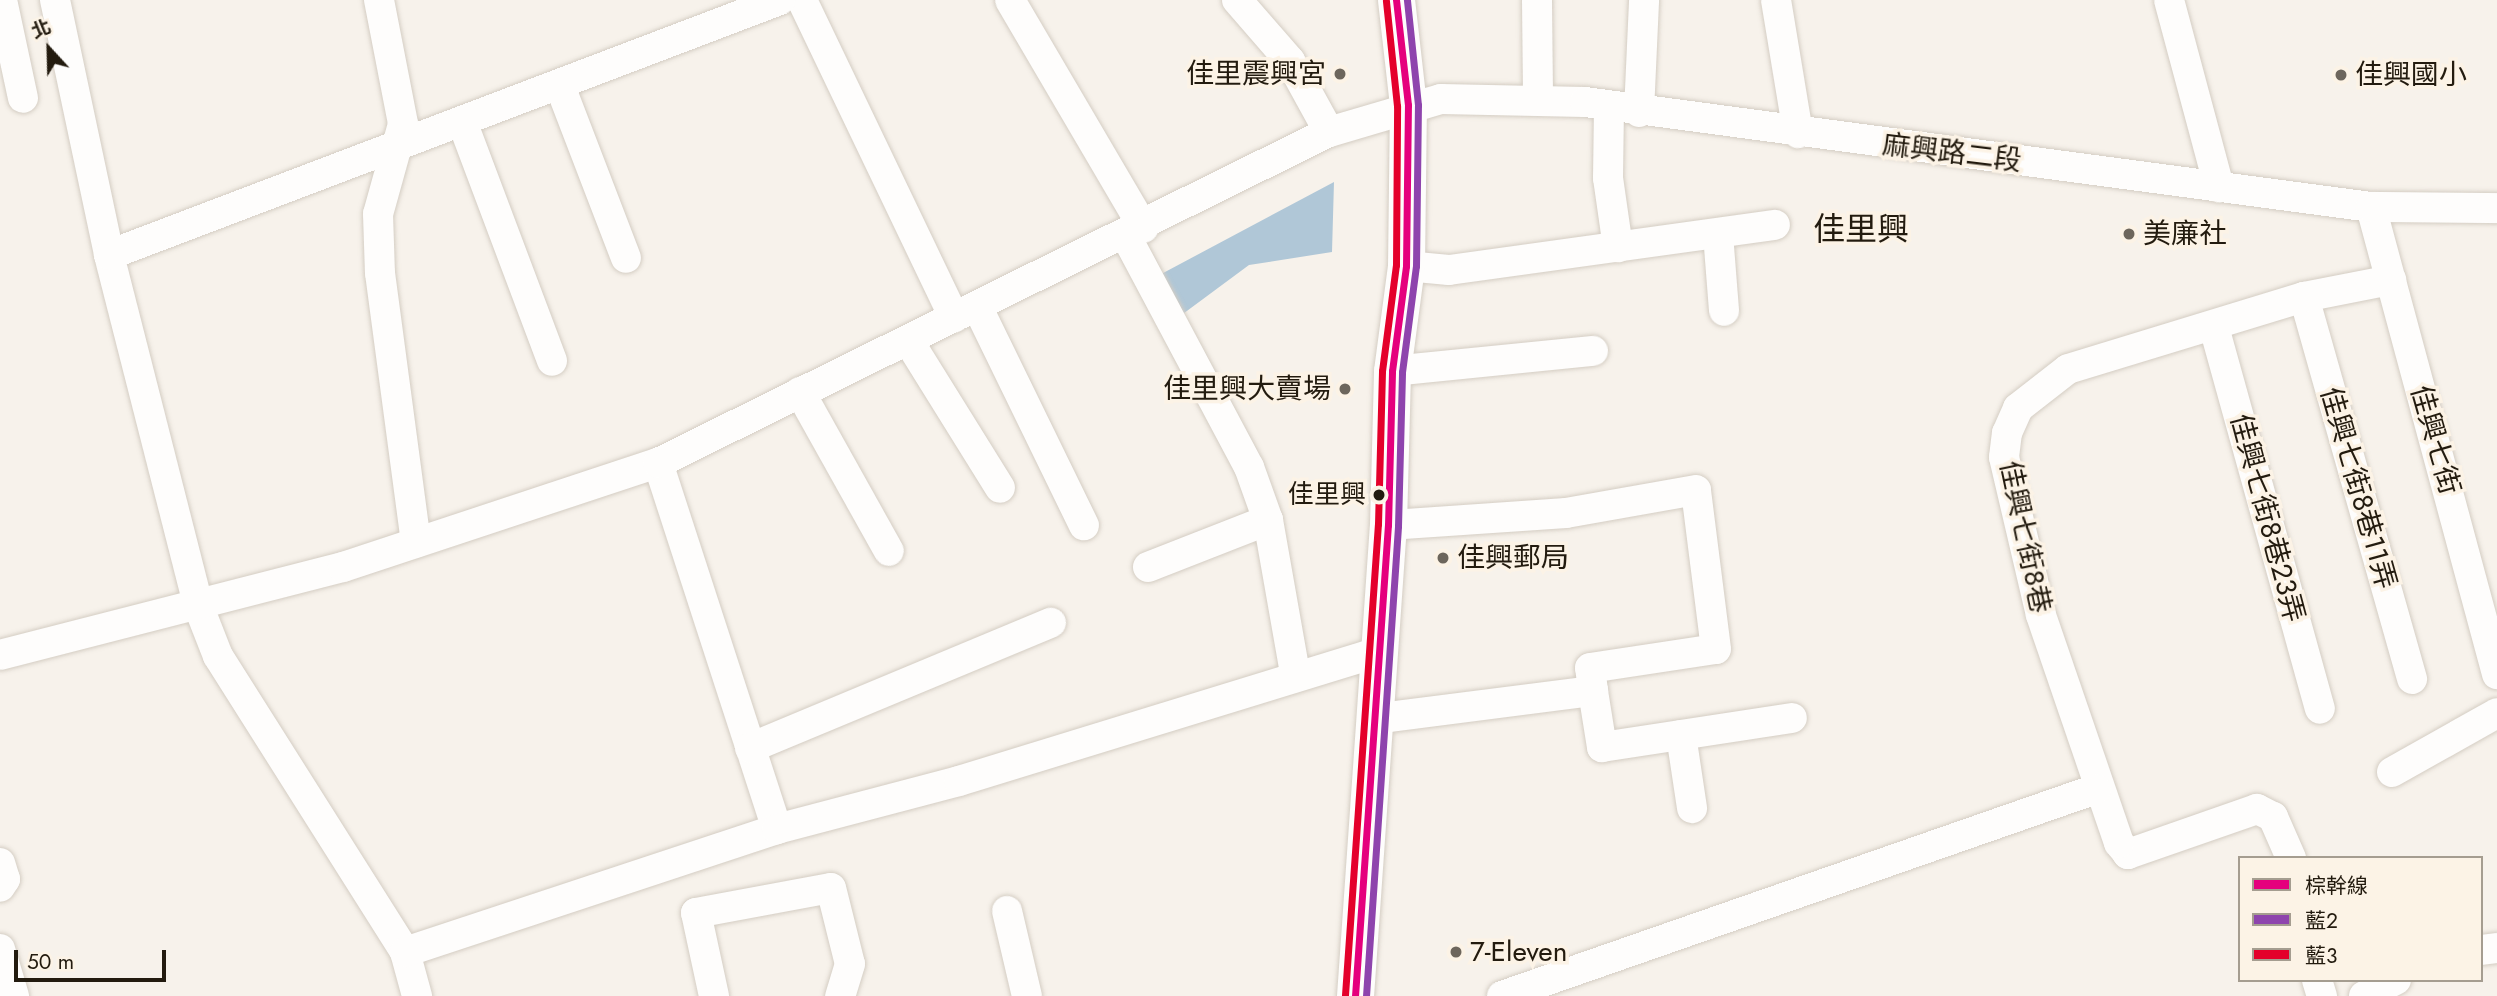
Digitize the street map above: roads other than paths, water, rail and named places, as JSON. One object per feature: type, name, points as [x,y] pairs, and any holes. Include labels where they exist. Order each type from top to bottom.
[{"type":"main road","points":[[1354,996],[1388,525],[1392,371],[1406,266],[1408,105],[1396,0]]},
{"type":"street","points":[[2,0],[23,99]]},
{"type":"street","points":[[55,0],[109,256],[198,605],[218,656],[405,952],[417,996]]},
{"type":"street","points":[[379,0],[403,124],[391,152],[378,214],[380,272],[416,543]]},
{"type":"street","points":[[109,256],[391,152],[780,0]]},
{"type":"street","points":[[802,0],[966,312],[1084,525]]},
{"type":"street","points":[[1010,0],[1135,232],[1226,419],[1268,520],[1295,673]]},
{"type":"street","points":[[1237,0],[1290,61],[1329,132]]},
{"type":"street","points":[[1538,0],[1538,97]]},
{"type":"street","points":[[1639,112],[1644,0]]},
{"type":"street","points":[[1776,0],[1798,133]]},
{"type":"street","points":[[2169,0],[2218,187]]},
{"type":"street","points":[[560,86],[626,258]]},
{"type":"street","name":"麻興路二段","points":[[0,655],[198,605],[416,543],[658,463],[1135,232],[1329,132],[1408,105],[1538,97],[2371,207],[2497,208]]},
{"type":"street","points":[[1609,107],[1608,178],[1618,247]]},
{"type":"street","points":[[464,124],[552,361]]},
{"type":"street","name":"佳興七街","points":[[2371,207],[2497,674]]},
{"type":"street","points":[[1406,266],[1449,270],[1775,225]]},
{"type":"street","points":[[1718,234],[1724,311]]},
{"type":"street","name":"佳興七街8巷","points":[[2290,856],[2273,817],[2257,809],[2128,853],[2096,789],[2041,615],[2004,457],[2007,433],[2018,408],[2049,379],[2304,297],[2391,281]]},
{"type":"street","name":"佳興七街8巷11弄","points":[[2304,297],[2412,679]]},
{"type":"street","name":"佳興七街8巷23弄","points":[[2214,327],[2320,709]]},
{"type":"street","points":[[908,340],[1000,488]]},
{"type":"street","points":[[1392,371],[1593,351]]},
{"type":"street","points":[[800,393],[889,551]]},
{"type":"street","points":[[658,463],[777,829]]},
{"type":"street","points":[[1388,525],[1566,513],[1696,490],[1716,649],[1590,668],[1602,747],[1792,718]]},
{"type":"street","points":[[1147,567],[1268,520]]},
{"type":"street","points":[[750,748],[1051,623]]},
{"type":"street","points":[[405,952],[777,829],[959,781],[1295,673],[1378,652]]},
{"type":"street","points":[[1373,719],[1593,691]]},
{"type":"street","points":[[2392,772],[2497,713]]},
{"type":"street","points":[[1682,735],[1692,808]]},
{"type":"street","points":[[1502,996],[2096,789]]},
{"type":"street","points":[[0,863],[0,887]]},
{"type":"street","points":[[714,996],[696,914],[831,888],[850,964],[840,996]]},
{"type":"street","points":[[1007,911],[1027,996]]},
{"type":"street","points":[[0,949],[14,996]]},
{"type":"street","points":[[2364,996],[2392,982]]},
{"type":"water","points":[[1334,182],[1332,252],[1249,265],[1172,322],[1150,280]]},
{"type":"place","name":"佳里震興宮","points":[[1340,74]]},
{"type":"place","name":"佳興國小","points":[[2341,75]]},
{"type":"place","name":"美廉社","points":[[2129,234]]},
{"type":"place","name":"佳里興大賣場","points":[[1345,389]]},
{"type":"place","name":"佳里興","points":[[1379,495]]},
{"type":"place","name":"佳興郵局","points":[[1443,558]]},
{"type":"place","name":"7-Eleven","points":[[1456,952]]},
{"type":"district","name":"佳里興","points":[[1861,229]]}]
